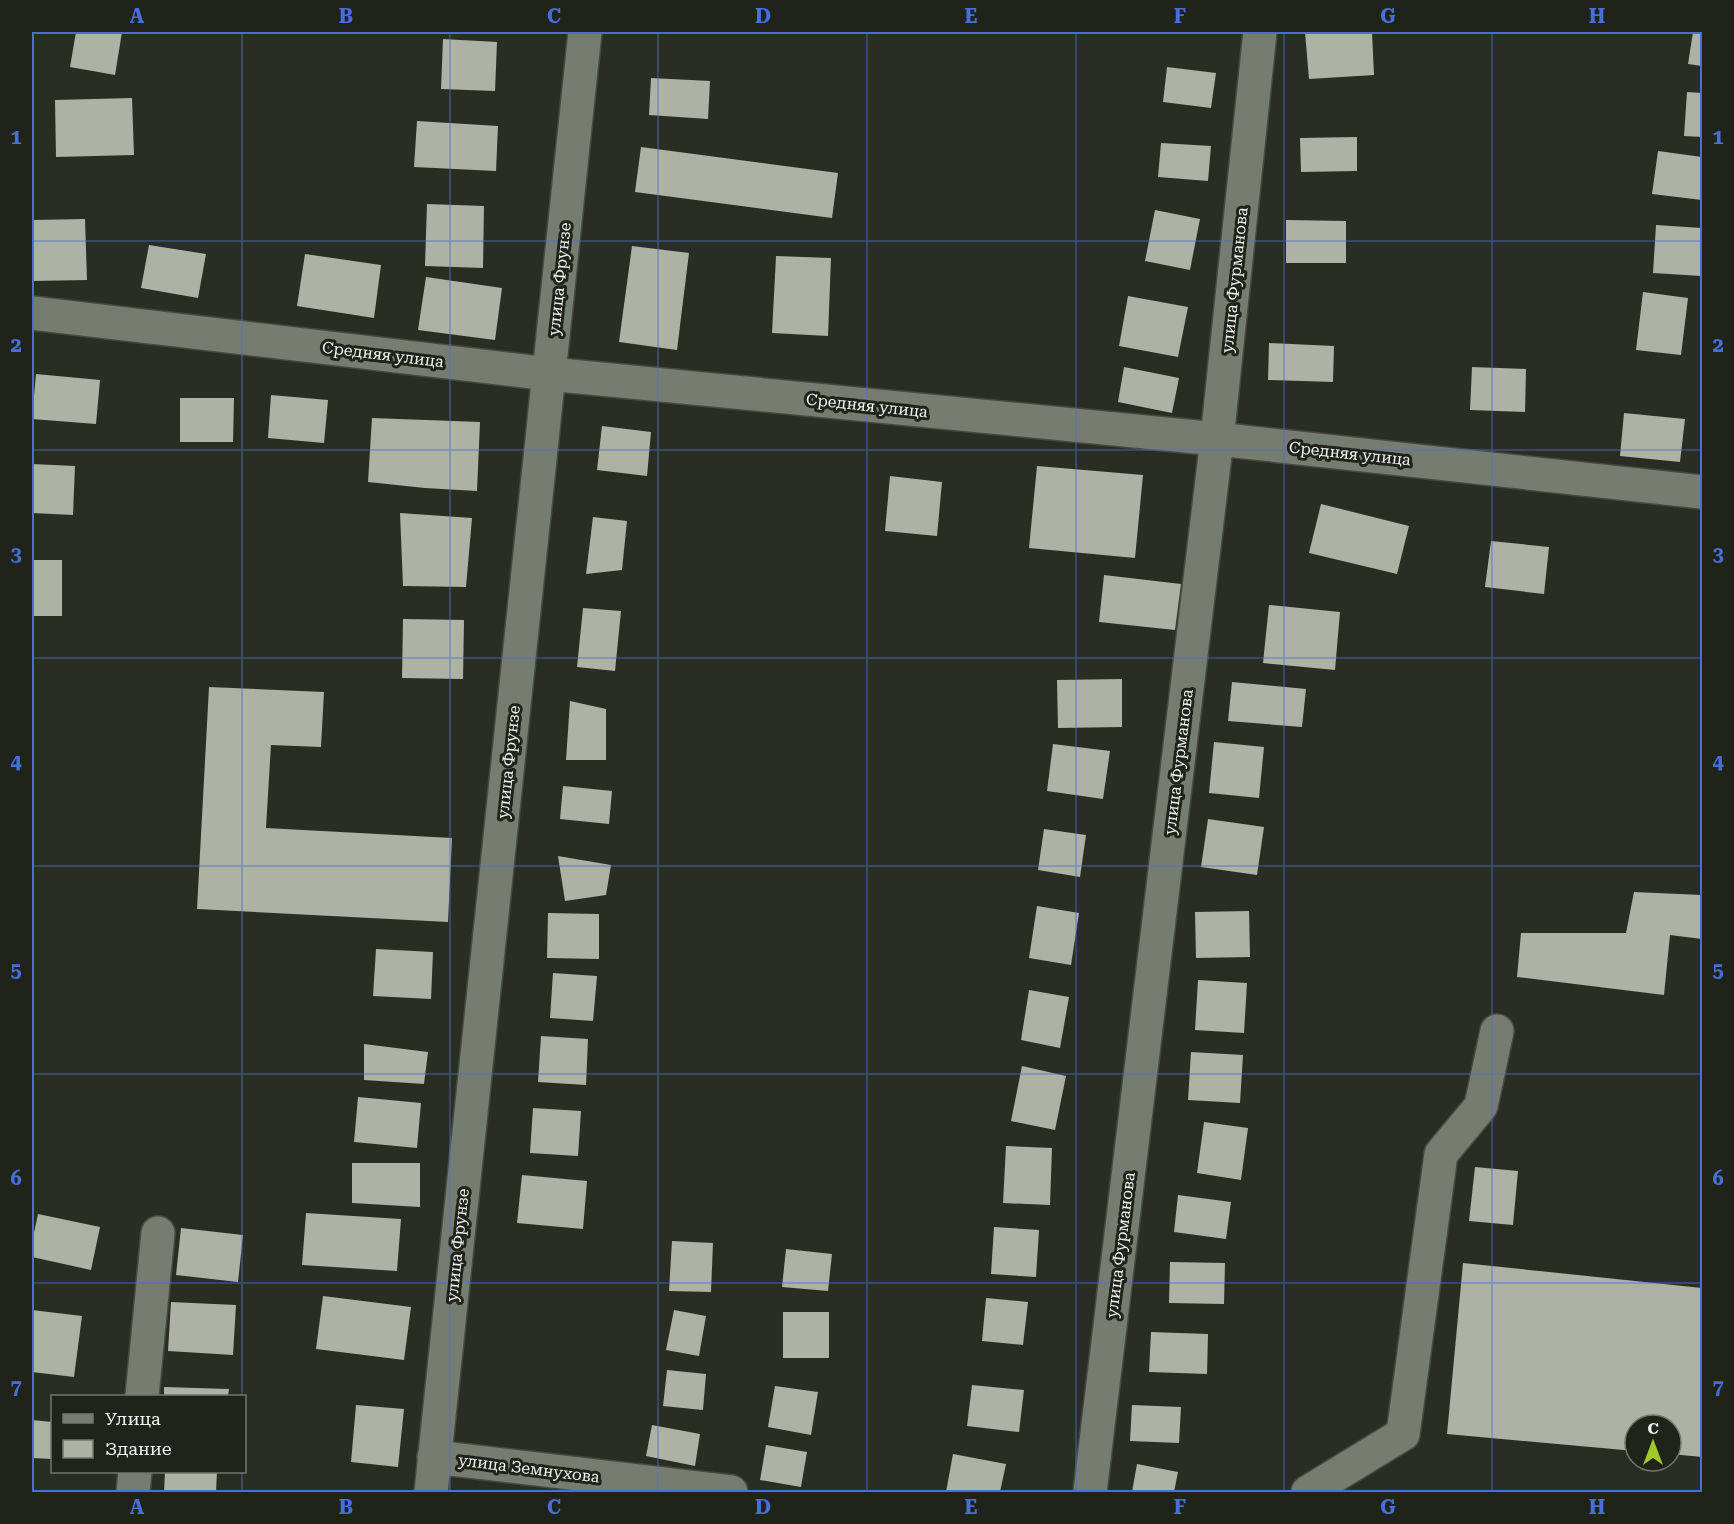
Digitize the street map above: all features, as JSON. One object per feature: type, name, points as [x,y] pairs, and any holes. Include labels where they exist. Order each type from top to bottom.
[{"type":"street","name":"улица Фрунзе","points":[[431,1492],[585,32]]},
{"type":"street","name":"улица Фурманова","points":[[1090,1492],[1217,439],[1260,32]]},
{"type":"street","name":"Средняя улица","points":[[32,313],[549,374],[1217,439],[1702,492]]},
{"type":"street","points":[[1308,1492],[1403,1434],[1441,1154],[1481,1106],[1497,1031]]},
{"type":"street","points":[[142,1395],[158,1233]]},
{"type":"street","name":"улица Земнухова","points":[[434,1457],[731,1492]]},
{"type":"street","points":[[133,1492],[135,1473]]},
{"type":"building","points":[[76,32],[122,32],[115,75],[70,67]]},
{"type":"building","points":[[1305,32],[1372,32],[1374,75],[1309,79]]},
{"type":"building","points":[[1693,32],[1702,32],[1702,66],[1688,64]]},
{"type":"building","points":[[443,39],[497,42],[495,91],[441,89]]},
{"type":"building","points":[[1167,67],[1216,73],[1211,108],[1163,102]]},
{"type":"building","points":[[651,78],[710,81],[708,119],[649,115]]},
{"type":"building","points":[[1687,92],[1702,93],[1702,137],[1684,136]]},
{"type":"building","points":[[132,98],[134,155],[56,157],[55,100]]},
{"type":"building","points":[[417,121],[498,126],[496,171],[414,167]]},
{"type":"building","points":[[1357,137],[1357,171],[1301,172],[1300,138]]},
{"type":"building","points":[[1161,143],[1211,146],[1208,181],[1158,177]]},
{"type":"building","points":[[641,147],[838,173],[832,218],[635,192]]},
{"type":"building","points":[[1658,151],[1702,157],[1702,200],[1652,194]]},
{"type":"building","points":[[427,204],[484,206],[483,268],[425,266]]},
{"type":"building","points":[[1155,210],[1200,219],[1190,270],[1145,261]]},
{"type":"building","points":[[85,219],[87,280],[32,281],[32,220]]},
{"type":"building","points":[[1286,220],[1346,221],[1346,263],[1286,263]]},
{"type":"building","points":[[1656,225],[1702,228],[1701,276],[1653,273]]},
{"type":"building","points":[[149,245],[206,254],[198,298],[141,288]]},
{"type":"building","points":[[632,246],[689,253],[677,350],[619,342]]},
{"type":"building","points":[[305,254],[381,265],[374,318],[297,306]]},
{"type":"building","points":[[776,256],[831,258],[828,336],[772,333]]},
{"type":"building","points":[[426,277],[502,288],[495,340],[418,330]]},
{"type":"building","points":[[1643,292],[1688,298],[1681,355],[1636,350]]},
{"type":"building","points":[[1128,296],[1188,307],[1178,357],[1119,346]]},
{"type":"building","points":[[1269,343],[1334,346],[1333,382],[1268,380]]},
{"type":"building","points":[[1124,367],[1179,378],[1172,413],[1118,402]]},
{"type":"building","points":[[1472,367],[1526,369],[1525,412],[1470,410]]},
{"type":"building","points":[[36,374],[100,380],[96,424],[32,419]]},
{"type":"building","points":[[271,395],[328,400],[324,443],[268,438]]},
{"type":"building","points":[[180,398],[234,398],[233,442],[180,442]]},
{"type":"building","points":[[1624,413],[1685,419],[1680,462],[1620,456]]},
{"type":"building","points":[[372,418],[480,422],[477,491],[368,482]]},
{"type":"building","points":[[602,426],[651,432],[647,476],[597,470]]},
{"type":"building","points":[[32,464],[75,466],[73,515],[32,513]]},
{"type":"building","points":[[1037,466],[1143,475],[1135,558],[1029,548]]},
{"type":"building","points":[[890,476],[942,482],[937,536],[885,531]]},
{"type":"building","points":[[1321,504],[1409,526],[1397,574],[1309,553]]},
{"type":"building","points":[[400,513],[472,518],[466,587],[403,586]]},
{"type":"building","points":[[593,517],[627,521],[622,570],[586,574]]},
{"type":"building","points":[[1491,541],[1549,547],[1544,594],[1485,587]]},
{"type":"building","points":[[32,560],[62,560],[62,616],[32,616]]},
{"type":"building","points":[[1104,575],[1181,584],[1175,630],[1099,622]]},
{"type":"building","points":[[1269,605],[1340,612],[1335,670],[1263,663]]},
{"type":"building","points":[[583,608],[621,611],[615,671],[577,667]]},
{"type":"building","points":[[403,619],[464,620],[463,679],[402,678]]},
{"type":"building","points":[[1122,679],[1122,727],[1058,728],[1057,680]]},
{"type":"building","points":[[1232,682],[1306,689],[1302,727],[1228,721]]},
{"type":"building","points":[[209,687],[324,692],[321,747],[271,745],[266,828],[452,838],[448,922],[197,909]]},
{"type":"building","points":[[570,701],[606,709],[606,760],[566,760]]},
{"type":"building","points":[[1214,742],[1264,747],[1259,798],[1209,793]]},
{"type":"building","points":[[1053,744],[1110,751],[1103,799],[1047,791]]},
{"type":"building","points":[[563,786],[612,791],[609,824],[560,819]]},
{"type":"building","points":[[1208,819],[1264,827],[1257,875],[1201,867]]},
{"type":"building","points":[[1044,829],[1086,835],[1080,877],[1038,870]]},
{"type":"building","points":[[558,856],[611,865],[606,895],[565,901]]},
{"type":"building","points":[[1634,892],[1702,895],[1702,939],[1670,935],[1664,995],[1517,977],[1521,933],[1626,933]]},
{"type":"building","points":[[1037,906],[1079,913],[1071,965],[1029,958]]},
{"type":"building","points":[[1249,911],[1250,957],[1196,958],[1195,912]]},
{"type":"building","points":[[548,913],[599,914],[599,959],[547,958]]},
{"type":"building","points":[[376,949],[433,952],[431,999],[373,996]]},
{"type":"building","points":[[553,973],[597,976],[593,1021],[550,1018]]},
{"type":"building","points":[[1198,980],[1247,983],[1244,1033],[1195,1030]]},
{"type":"building","points":[[1029,990],[1069,997],[1060,1048],[1021,1040]]},
{"type":"building","points":[[541,1036],[588,1039],[586,1085],[538,1082]]},
{"type":"building","points":[[364,1044],[428,1052],[424,1084],[364,1080]]},
{"type":"building","points":[[1191,1052],[1243,1055],[1240,1103],[1188,1100]]},
{"type":"building","points":[[1022,1066],[1066,1076],[1055,1130],[1011,1121]]},
{"type":"building","points":[[358,1097],[421,1103],[417,1148],[354,1142]]},
{"type":"building","points":[[533,1108],[581,1111],[578,1156],[530,1153]]},
{"type":"building","points":[[1204,1122],[1248,1128],[1241,1180],[1197,1173]]},
{"type":"building","points":[[1006,1146],[1052,1148],[1050,1205],[1003,1203]]},
{"type":"building","points":[[352,1163],[420,1163],[420,1207],[352,1203]]},
{"type":"building","points":[[1475,1167],[1518,1171],[1513,1225],[1469,1221]]},
{"type":"building","points":[[522,1175],[587,1181],[583,1229],[517,1223]]},
{"type":"building","points":[[1178,1195],[1231,1202],[1226,1239],[1174,1232]]},
{"type":"building","points":[[306,1213],[401,1219],[397,1271],[302,1265]]},
{"type":"building","points":[[38,1214],[100,1227],[91,1270],[32,1257],[32,1242]]},
{"type":"building","points":[[994,1227],[1039,1230],[1036,1277],[991,1274]]},
{"type":"building","points":[[181,1228],[243,1235],[238,1282],[176,1275]]},
{"type":"building","points":[[672,1241],[713,1243],[711,1292],[669,1291]]},
{"type":"building","points":[[786,1249],[832,1254],[828,1291],[782,1287]]},
{"type":"building","points":[[1170,1262],[1225,1263],[1224,1304],[1169,1303]]},
{"type":"building","points":[[1463,1263],[1702,1288],[1702,1457],[1683,1455],[1683,1413],[1623,1413],[1623,1450],[1447,1434]]},
{"type":"building","points":[[323,1296],[411,1307],[404,1360],[316,1349]]},
{"type":"building","points":[[986,1298],[1028,1302],[1023,1345],[982,1341]]},
{"type":"building","points":[[171,1302],[236,1305],[233,1355],[168,1351]]},
{"type":"building","points":[[32,1310],[82,1316],[74,1377],[32,1372]]},
{"type":"building","points":[[674,1310],[706,1316],[699,1356],[666,1350]]},
{"type":"building","points":[[783,1312],[829,1312],[829,1358],[783,1358]]},
{"type":"building","points":[[1151,1332],[1208,1334],[1207,1374],[1149,1372]]},
{"type":"building","points":[[667,1370],[706,1374],[703,1410],[663,1406]]},
{"type":"building","points":[[972,1385],[1024,1390],[1019,1432],[967,1426]]},
{"type":"building","points":[[775,1386],[818,1392],[811,1435],[768,1427]]},
{"type":"building","points":[[164,1387],[229,1389],[228,1395],[164,1395]]},
{"type":"building","points":[[356,1405],[404,1409],[398,1467],[351,1462]]},
{"type":"building","points":[[1132,1405],[1181,1407],[1179,1443],[1130,1441]]},
{"type":"building","points":[[32,1420],[51,1422],[51,1459],[32,1458]]},
{"type":"building","points":[[652,1425],[700,1434],[695,1466],[646,1456]]},
{"type":"building","points":[[766,1445],[807,1452],[801,1487],[760,1480]]},
{"type":"building","points":[[953,1454],[1006,1464],[1000,1492],[946,1492]]},
{"type":"building","points":[[1137,1464],[1178,1472],[1174,1492],[1132,1492]]},
{"type":"building","points":[[165,1473],[217,1473],[216,1492],[164,1492]]}]
